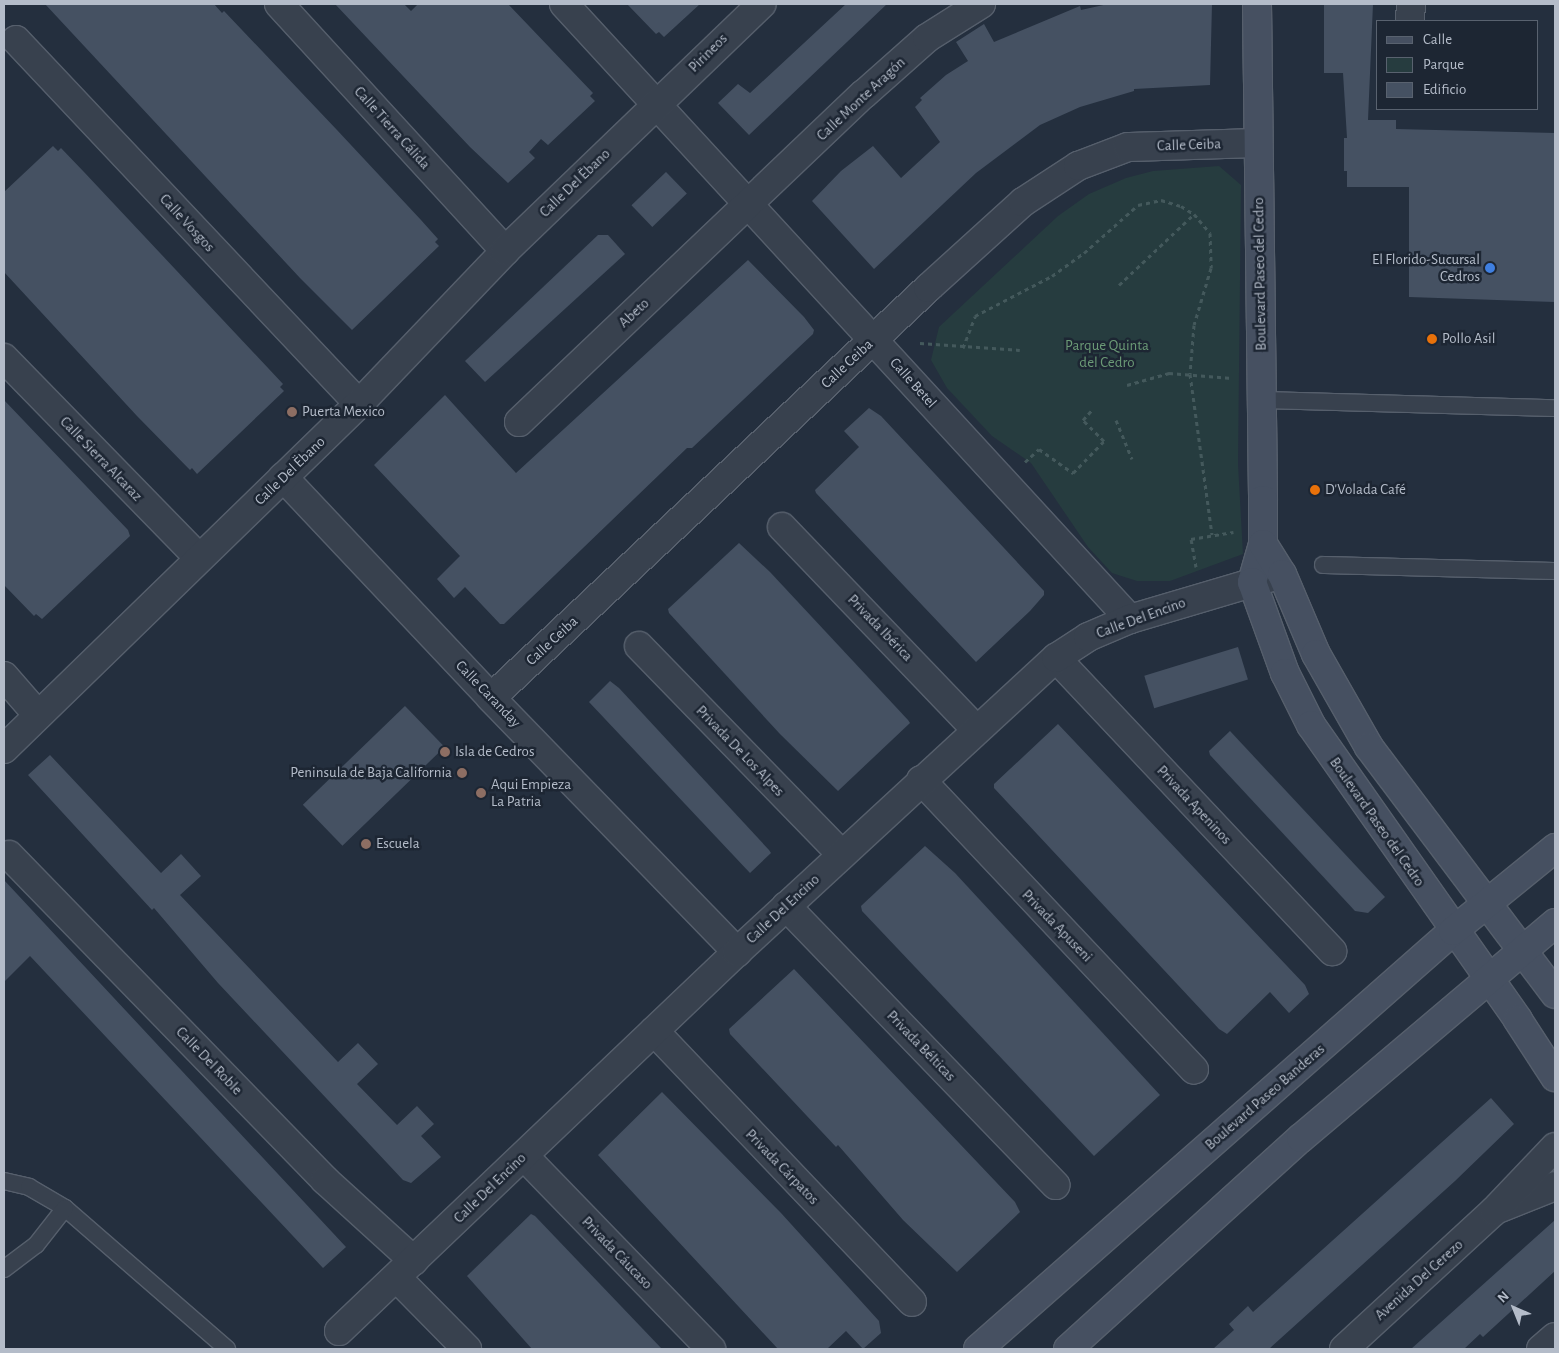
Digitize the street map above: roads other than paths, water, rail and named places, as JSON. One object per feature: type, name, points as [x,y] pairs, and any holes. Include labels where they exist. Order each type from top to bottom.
[{"type":"street","name":"Calle Tierra Cálida","points":[[279,4],[505,251]]},
{"type":"street","name":"Calle Betel","points":[[564,4],[874,339],[986,465],[1130,619]]},
{"type":"street","name":"Pirineos","points":[[657,104],[762,4]]},
{"type":"street","name":"Calle Monte Aragón","points":[[750,205],[927,38],[981,4]]},
{"type":"street","name":"Boulevard Paseo del Cedro","points":[[1258,4],[1263,535],[1252,582],[1285,673],[1311,725],[1453,931],[1488,978],[1555,1078]]},
{"type":"street","points":[[1410,20],[1411,4]]},
{"type":"street","name":"Calle Vosgos","points":[[16,40],[359,404]]},
{"type":"street","name":"Calle Del Ëbano","points":[[4,749],[359,404],[505,251],[657,104]]},
{"type":"street","name":"Calle Ceiba","points":[[491,698],[897,317],[1024,202],[1078,166],[1128,147],[1258,143]]},
{"type":"street","name":"Abeto","points":[[519,422],[750,205]]},
{"type":"street","name":"Calle Sierra Alcaraz","points":[[4,358],[199,558]]},
{"type":"street","name":"Calle Caranday","points":[[284,477],[491,698],[737,952]]},
{"type":"street","name":"Privada Ibérica","points":[[782,527],[976,729]]},
{"type":"street","points":[[1263,535],[1316,654],[1369,747],[1486,905],[1555,994]]},
{"type":"street","name":"Calle Del Encino","points":[[339,1331],[786,906],[976,729],[1056,658],[1088,637],[1130,619],[1282,574]]},
{"type":"street","name":"Privada De Los Alpes","points":[[639,646],[842,855]]},
{"type":"street","name":"Privada Apeninos","points":[[1056,658],[1332,951]]},
{"type":"street","points":[[4,676],[38,715]]},
{"type":"street","name":"Privada Apuseni","points":[[921,780],[1194,1070]]},
{"type":"street","name":"Boulevard Paseo Banderas","points":[[978,1349],[1453,931],[1555,848]]},
{"type":"street","name":"Calle Del Roble","points":[[8,855],[325,1180],[405,1270],[467,1349]]},
{"type":"street","name":"Privada Bélticas","points":[[786,906],[1055,1185]]},
{"type":"street","points":[[1068,1349],[1301,1138],[1488,978],[1555,924]]},
{"type":"street","name":"Privada Cárpatos","points":[[654,1031],[912,1302]]},
{"type":"street","name":"Avenida Del Cerezo","points":[[1344,1349],[1494,1211],[1555,1147]]},
{"type":"street","name":"Privada Cáucaso","points":[[524,1156],[711,1349]]},
{"type":"street","name":"Avenida Del Cerezo","points":[[1494,1211],[1555,1186]]},
{"type":"street","points":[[1541,1349],[1555,1337]]},
{"type":"lane","points":[[1262,391],[1555,408]]},
{"type":"lane","points":[[1323,564],[1555,571]]},
{"type":"lane","points":[[4,1181],[29,1187],[65,1208],[227,1349]]},
{"type":"lane","points":[[4,1269],[36,1245],[65,1208]]},
{"type":"place","name":"El Florido-Sucursal Cedros","points":[[1490,268]]},
{"type":"place","name":"Pollo Asil","points":[[1432,339]]},
{"type":"place","name":"Puerta Mexico","points":[[292,412]]},
{"type":"place","name":"D'Volada Café","points":[[1315,490]]},
{"type":"place","name":"Isla de Cedros","points":[[445,752]]},
{"type":"place","name":"Peninsula de Baja California","points":[[462,773]]},
{"type":"place","name":"Aqui Empieza La Patria","points":[[481,793]]},
{"type":"place","name":"Escuela","points":[[366,844]]},
{"type":"park label","name":"Parque Quinta del Cedro","points":[[1107,354]]}]
